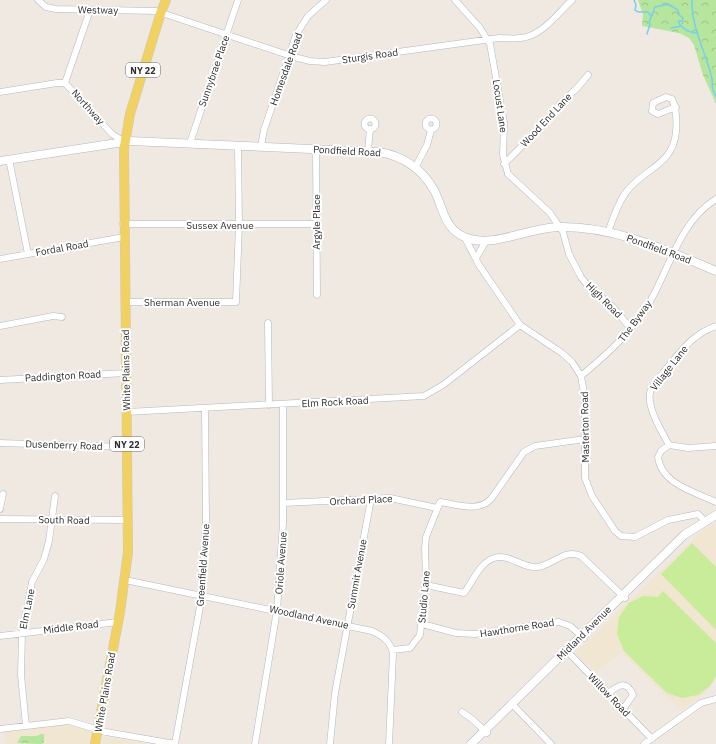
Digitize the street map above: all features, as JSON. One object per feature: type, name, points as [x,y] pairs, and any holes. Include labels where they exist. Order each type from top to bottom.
[{"type":"main road","name":"White Plains Road","points":[[95,744],[125,580],[128,520],[123,224],[125,142],[134,97],[166,0]]},
{"type":"street","name":"Westway","points":[[38,0],[46,7],[56,9],[161,12]]},
{"type":"street","name":"Sunnybrae Place","points":[[190,143],[238,0]]},
{"type":"street","name":"Homesdale Road","points":[[261,146],[264,130],[289,56],[302,24],[315,8],[326,0]]},
{"type":"street","name":"Locust Lane","points":[[455,0],[469,15],[488,40],[504,122],[504,164]]},
{"type":"street","name":"Sturgis Road","points":[[161,12],[289,56],[310,61],[325,62],[488,40],[529,36],[544,27],[572,0]]},
{"type":"street","points":[[65,84],[90,10]]},
{"type":"street","name":"Wood End Lane","points":[[504,164],[546,122],[554,110],[578,87],[588,74]]},
{"type":"street","name":"Northway","points":[[0,92],[57,83],[65,84],[112,134],[125,142]]},
{"type":"street","points":[[608,232],[621,199],[627,190],[671,152],[676,140],[676,107]]},
{"type":"street","points":[[368,151],[370,129]]},
{"type":"street","points":[[415,168],[427,145],[431,130]]},
{"type":"street","name":"Pondfield Road","points":[[0,161],[125,142],[261,146],[368,151],[392,154],[410,163],[426,177],[434,191],[447,222],[454,232],[465,238],[486,241],[559,227],[608,232],[640,240],[716,271]]},
{"type":"street","points":[[238,145],[240,225]]},
{"type":"street","name":"Argyle Place","points":[[316,149],[316,295]]},
{"type":"street","points":[[9,160],[28,254]]},
{"type":"street","points":[[504,164],[508,174],[544,206],[559,227]]},
{"type":"street","name":"The Byway","points":[[581,376],[615,348],[631,328],[648,305],[684,233],[699,212],[716,199]]},
{"type":"street","name":"Sussex Avenue","points":[[123,224],[316,224]]},
{"type":"street","name":"Sherman Avenue","points":[[125,302],[234,302],[237,298],[240,225]]},
{"type":"street","name":"High Road","points":[[559,227],[563,232],[569,254],[581,277],[588,286],[613,307],[631,328]]},
{"type":"street","name":"Fordal Road","points":[[0,259],[124,237]]},
{"type":"street","name":"Masterton Road","points":[[465,238],[489,282],[520,325],[562,353],[581,376],[585,399],[585,478],[588,488],[608,522],[621,536],[634,537],[668,520],[688,515],[698,514],[702,523]]},
{"type":"street","points":[[476,258],[486,241]]},
{"type":"street","points":[[0,326],[53,316],[62,317]]},
{"type":"street","points":[[268,323],[269,405]]},
{"type":"street","name":"Elm Rock Road","points":[[127,412],[283,405],[424,396],[443,385],[520,325]]},
{"type":"street","name":"Village Lane","points":[[669,445],[655,417],[650,400],[651,389],[688,343],[700,333],[716,326]]},
{"type":"street","name":"Paddington Road","points":[[0,380],[126,373]]},
{"type":"street","name":"Oriole Avenue","points":[[255,744],[277,610],[283,504],[283,405]]},
{"type":"street","name":"Greenfield Avenue","points":[[175,744],[202,596],[206,521],[205,408]]},
{"type":"street","name":"Orchard Place","points":[[283,504],[390,498],[438,505],[472,507],[484,505],[491,499],[524,452],[529,448],[585,439]]},
{"type":"street","name":"Dusenberry Road","points":[[0,443],[127,447]]},
{"type":"street","points":[[716,446],[688,448],[669,445],[661,450],[658,457],[666,476],[675,483],[716,502]]},
{"type":"street","points":[[0,509],[3,494]]},
{"type":"street","name":"Elm Lane","points":[[26,726],[21,676],[22,633],[30,589],[46,552],[55,496]]},
{"type":"street","name":"Summit Avenue","points":[[330,744],[331,718],[371,499]]},
{"type":"street","name":"Studio Lane","points":[[392,650],[410,648],[414,646],[420,635],[426,585],[426,537],[438,505]]},
{"type":"street","name":"Midland Avenue","points":[[476,744],[513,705],[623,597],[702,523],[716,515]]},
{"type":"street","name":"South Road","points":[[0,519],[128,520]]},
{"type":"street","points":[[426,585],[464,593],[482,567],[494,558],[510,559],[520,565],[533,568],[543,566],[573,553],[581,556],[623,597]]},
{"type":"street","name":"Woodland Avenue","points":[[125,580],[277,610],[372,631],[380,635],[390,644],[392,650]]},
{"type":"street","name":"Hawthorne Road","points":[[422,624],[456,633],[475,634],[552,621],[570,626],[583,637]]},
{"type":"street","name":"Middle Road","points":[[0,636],[118,622]]},
{"type":"street","points":[[389,744],[393,666],[392,650]]},
{"type":"street","name":"Willow Road","points":[[568,652],[652,739]]},
{"type":"street","points":[[608,693],[616,686],[620,685],[628,688],[632,695],[624,709]]},
{"type":"street","points":[[644,744],[701,703],[714,699],[716,692]]},
{"type":"street","points":[[513,705],[551,744]]},
{"type":"street","points":[[462,712],[472,718],[486,732]]},
{"type":"street","points":[[0,729],[69,721],[98,730],[175,744]]},
{"type":"street","name":"Midland Avenue","points":[[471,744],[486,732]]},
{"type":"shaded area","points":[[716,523],[716,678],[707,691],[681,711],[621,652],[596,672],[576,654],[576,652],[702,531]]},
{"type":"shaded area","points":[[68,724],[76,725],[92,732],[91,744],[6,744],[4,732]]},
{"type":"shaded area","points":[[103,737],[148,744],[102,744]]},
{"type":"green space","points":[[638,0],[716,0],[716,104],[703,75],[694,45],[689,38],[679,33],[642,26],[643,14]]},
{"type":"green space","points":[[692,543],[716,567],[716,630],[661,574]]},
{"type":"green space","points":[[663,591],[716,643],[716,676],[710,686],[698,695],[682,698],[667,693],[624,651],[617,634],[619,617],[629,603],[643,596],[658,597]]},
{"type":"green space","points":[[44,734],[44,742],[41,744],[17,743],[21,736],[37,736]]},
{"type":"waterway","points":[[634,0],[636,5],[635,10],[638,12],[648,12],[651,16]]},
{"type":"waterway","points":[[692,0],[692,10],[696,29],[712,78],[713,91],[716,96]]},
{"type":"waterway","points":[[647,34],[650,24],[649,22],[655,7],[668,4],[678,10],[679,15],[683,18],[682,21],[678,21],[681,26],[688,31],[697,33]]},
{"type":"waterway","points":[[671,28],[681,26]]}]
